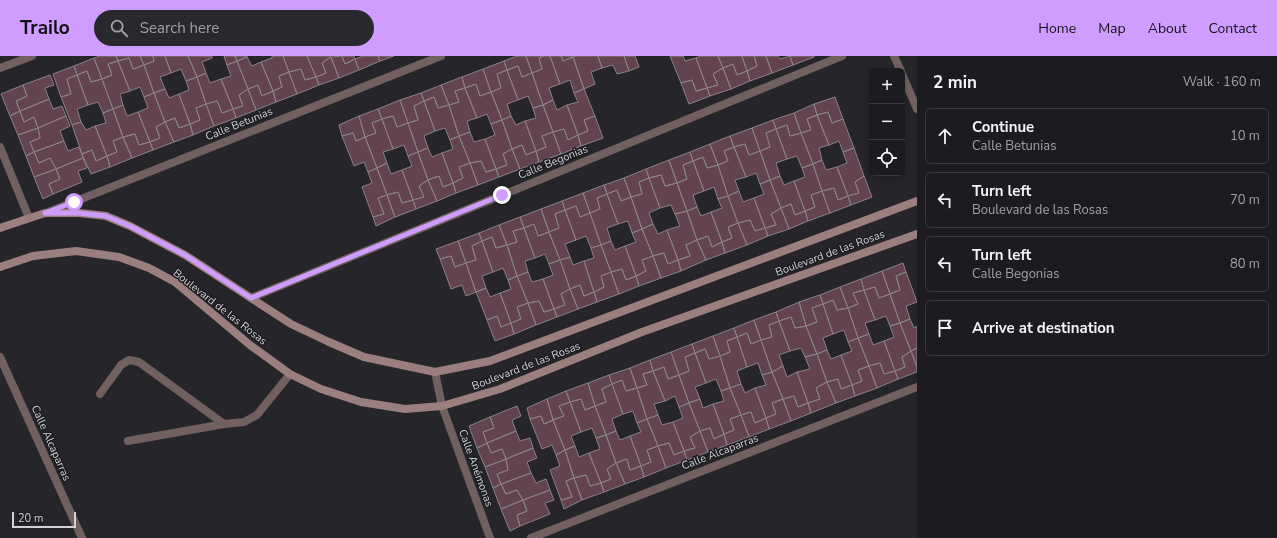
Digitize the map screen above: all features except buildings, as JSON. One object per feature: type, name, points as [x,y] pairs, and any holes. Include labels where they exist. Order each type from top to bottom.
[{"type":"street","points":[[0,68],[32,56]]},
{"type":"street","name":"Calle Betunias","points":[[45,213],[441,56]]},
{"type":"street","name":"Calle Begonias","points":[[251,298],[842,56]]},
{"type":"street","points":[[894,56],[900,68]]},
{"type":"street","points":[[905,81],[917,109]]},
{"type":"street","points":[[0,146],[29,218]]},
{"type":"street","name":"Boulevard de las Rosas","points":[[0,228],[45,213],[79,213],[106,216],[130,226],[185,255],[292,324],[336,345],[364,356],[435,372],[490,361],[917,201]]},
{"type":"street","name":"Boulevard de las Rosas","points":[[0,267],[33,256],[76,252],[119,257],[148,268],[175,282],[250,345],[290,374],[321,389],[362,402],[405,409],[442,406],[500,389],[642,332],[917,234]]},
{"type":"street","name":"Calle Alcaparras","points":[[0,358],[82,538]]},
{"type":"street","points":[[100,394],[121,365],[129,360],[139,362],[224,424]]},
{"type":"street","name":"Calle Anémonas","points":[[435,372],[442,406],[490,538]]},
{"type":"street","points":[[128,441],[224,424],[244,422],[257,415],[290,374]]},
{"type":"street","name":"Calle Alcaparras","points":[[531,538],[917,387]]},
{"type":"route","points":[[74,202],[45,213],[79,213],[106,216],[130,226],[185,255],[251,298],[502,195]]}]
